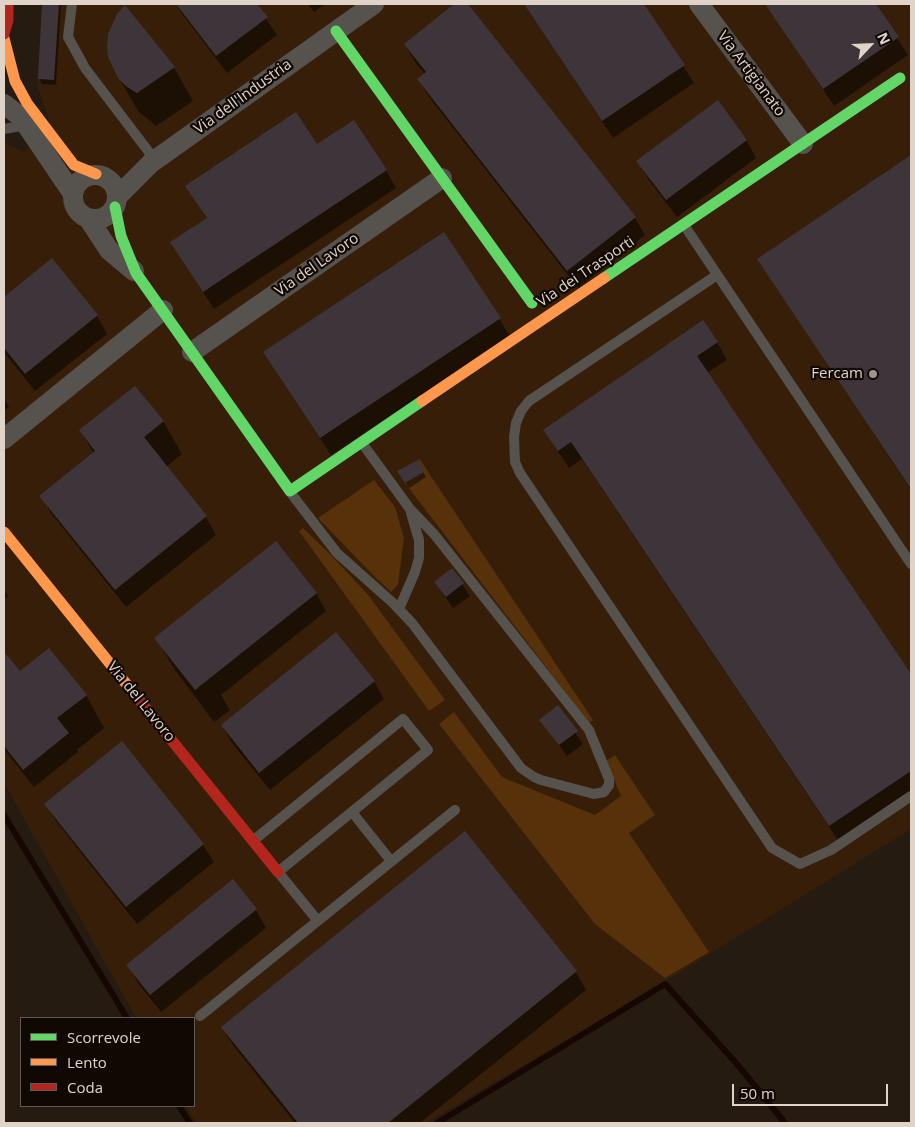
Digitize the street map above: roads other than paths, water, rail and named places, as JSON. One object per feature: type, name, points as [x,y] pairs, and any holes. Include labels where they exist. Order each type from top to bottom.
[{"type":"street","points":[[13,4],[8,10],[4,36],[16,81],[27,103],[74,165],[100,175],[113,184],[121,236],[136,273]]},
{"type":"street","name":"Via dell'Industria","points":[[116,202],[153,162],[374,4]]},
{"type":"street","name":"Via Artigianato","points":[[698,4],[802,144]]},
{"type":"street","points":[[336,31],[532,303]]},
{"type":"street","name":"Via dei Trasporti","points":[[290,491],[900,78]]},
{"type":"street","points":[[4,104],[21,117],[73,194],[75,208],[82,215],[95,219],[105,217],[116,202]]},
{"type":"street","name":"Via dell'Industria","points":[[100,175],[153,162]]},
{"type":"street","points":[[73,194],[80,180],[89,175],[100,175]]},
{"type":"street","name":"Via del Lavoro","points":[[192,352],[442,178]]},
{"type":"street","points":[[88,218],[109,250],[136,273],[290,491]]},
{"type":"street","points":[[4,439],[163,310]]},
{"type":"street","name":"Via del Lavoro","points":[[4,532],[278,872]]},
{"type":"lane","points":[[72,4],[68,37],[85,68],[153,162]]},
{"type":"lane","points":[[900,78],[911,84]]},
{"type":"lane","points":[[4,128],[26,125]]},
{"type":"lane","points":[[684,224],[911,564]]},
{"type":"lane","points":[[717,275],[529,401],[521,411],[516,423],[514,437],[516,462],[520,473],[772,848],[800,864],[831,850],[911,796]]},
{"type":"lane","points":[[290,491],[334,550],[399,608],[412,623],[523,769],[538,779],[594,794],[602,793],[609,784],[609,779],[588,730],[434,534],[410,509],[361,442]]},
{"type":"lane","points":[[399,608],[415,572],[420,554],[418,535],[410,509]]},
{"type":"lane","points":[[253,841],[403,720],[428,750],[278,872],[318,920]]},
{"type":"lane","points":[[200,1016],[454,810]]},
{"type":"lane","points":[[352,812],[391,861]]},
{"type":"waterway","points":[[4,815],[126,1017]]},
{"type":"waterway","points":[[437,1123],[665,984],[737,1064],[785,1123]]},
{"type":"waterway","points":[[180,1107],[190,1123]]},
{"type":"place","name":"Fercam","points":[[873,374]]}]
